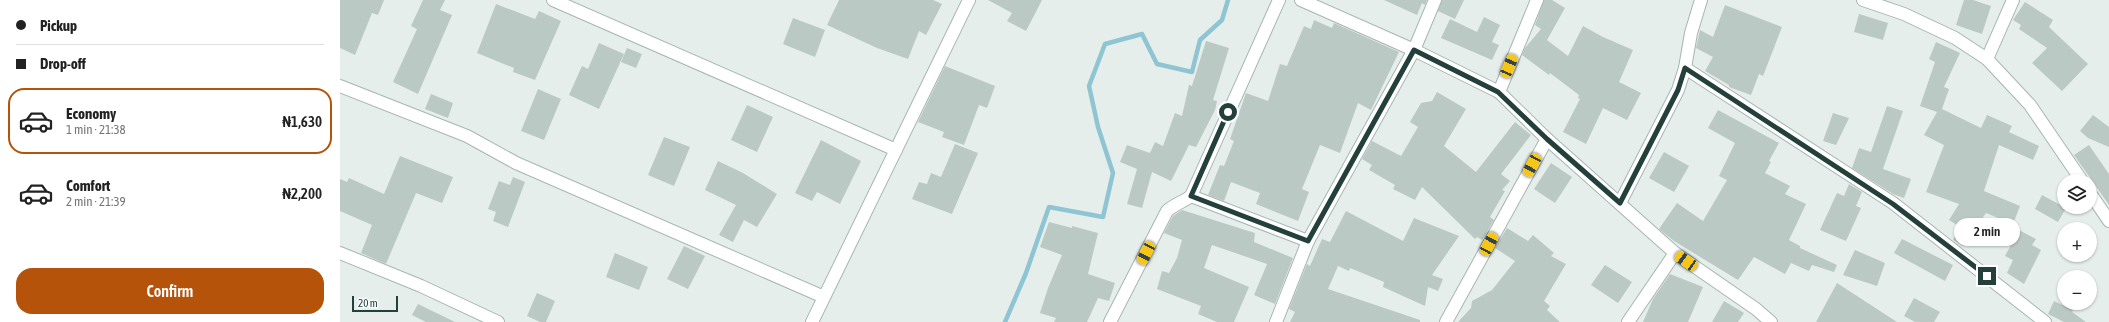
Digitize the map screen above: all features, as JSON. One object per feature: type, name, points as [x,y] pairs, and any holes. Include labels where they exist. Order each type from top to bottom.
[{"type":"street","points":[[553,0],[896,150]]},
{"type":"street","points":[[812,322],[969,0]]},
{"type":"street","points":[[1110,322],[1167,211],[1176,203],[1182,202],[1191,196],[1279,0]]},
{"type":"street","points":[[1300,0],[1414,50],[1498,92],[1547,139],[1675,253],[1756,309],[1771,322]]},
{"type":"street","points":[[1276,322],[1308,241],[1414,50],[1435,0]]},
{"type":"street","points":[[1498,92],[1537,0]]},
{"type":"street","points":[[1620,203],[1678,90],[1685,68],[1691,34],[1701,0]]},
{"type":"street","points":[[1863,0],[1904,14],[1955,38],[1987,59],[2030,105],[2077,174]]},
{"type":"street","points":[[1987,59],[2013,0]]},
{"type":"street","points":[[1685,68],[1893,204],[2045,322]]},
{"type":"street","points":[[340,86],[466,136],[516,163],[824,296]]},
{"type":"street","points":[[1446,322],[1547,139]]},
{"type":"street","points":[[1191,196],[1308,241]]},
{"type":"street","points":[[2097,203],[2109,221]]},
{"type":"street","points":[[340,253],[421,286],[498,322]]},
{"type":"street","points":[[1628,322],[1675,253]]},
{"type":"building","points":[[340,0],[384,0],[378,15],[372,13],[355,55],[340,48]]},
{"type":"building","points":[[423,0],[445,0],[440,10],[452,15],[418,94],[393,82],[417,29],[411,26]]},
{"type":"building","points":[[839,0],[933,0],[942,4],[926,35],[919,31],[908,59],[877,48],[827,25]]},
{"type":"building","points":[[988,0],[1042,0],[1026,31],[1007,21],[1012,13]]},
{"type":"building","points":[[1384,0],[1427,0],[1425,5],[1422,3],[1417,15]]},
{"type":"building","points":[[1442,0],[1464,0],[1455,19],[1438,11]]},
{"type":"building","points":[[1544,0],[1552,0],[1565,8],[1547,40],[1568,56],[1583,26],[1603,37],[1633,50],[1619,82],[1641,93],[1627,120],[1603,108],[1586,144],[1563,132],[1580,99],[1578,98],[1579,95],[1550,73],[1549,75],[1522,55],[1525,48],[1541,29],[1535,25]]},
{"type":"building","points":[[1964,0],[1973,0],[1991,6],[1982,34],[1956,25]]},
{"type":"building","points":[[2025,2],[2053,20],[2049,27],[2088,64],[2062,91],[2032,63],[2047,48],[2019,29],[2021,25],[2013,20]]},
{"type":"building","points":[[496,4],[535,19],[539,11],[561,21],[535,80],[513,72],[514,68],[477,53]]},
{"type":"building","points":[[1725,5],[1782,27],[1763,76],[1759,74],[1751,95],[1729,87],[1729,85],[1705,71],[1713,57],[1696,48],[1700,30],[1713,37]]},
{"type":"building","points":[[1859,14],[1888,23],[1883,40],[1854,32]]},
{"type":"building","points":[[1484,17],[1500,25],[1492,42],[1499,45],[1492,60],[1441,38],[1450,19],[1477,32]]},
{"type":"building","points":[[793,18],[825,30],[815,57],[783,44]]},
{"type":"building","points":[[1314,20],[1332,28],[1334,23],[1399,52],[1371,110],[1358,103],[1340,153],[1320,145],[1302,189],[1309,192],[1298,221],[1256,204],[1260,193],[1231,182],[1224,201],[1208,195],[1220,165],[1224,166],[1234,141],[1230,139],[1246,93],[1268,101],[1280,64],[1287,66],[1304,26],[1311,29]]},
{"type":"building","points":[[1206,41],[1229,48],[1213,100],[1217,101],[1215,110],[1196,147],[1189,145],[1171,181],[1152,172],[1142,208],[1127,204],[1137,169],[1120,162],[1127,145],[1150,153],[1155,142],[1163,146],[1175,113],[1182,116],[1189,85],[1192,86]]},
{"type":"building","points":[[1936,42],[1960,53],[1944,87],[1949,89],[1942,109],[1981,128],[1987,115],[2012,126],[2009,132],[2039,146],[2033,160],[1999,145],[1984,191],[2020,206],[2013,224],[1986,213],[1963,246],[1953,240],[1960,227],[1949,220],[1959,204],[1926,192],[1944,145],[1924,135],[1937,112],[1920,106],[1935,62],[1929,59]]},
{"type":"building","points":[[599,43],[624,54],[599,109],[569,95],[582,66],[588,69]]},
{"type":"building","points":[[627,48],[642,54],[636,68],[621,62]]},
{"type":"building","points":[[945,66],[995,86],[987,108],[979,105],[964,145],[942,137],[944,132],[918,122]]},
{"type":"building","points":[[538,89],[561,99],[544,140],[521,131]]},
{"type":"building","points":[[1437,92],[1466,109],[1444,146],[1476,172],[1515,122],[1531,135],[1501,174],[1510,181],[1502,190],[1505,191],[1490,217],[1494,220],[1482,240],[1477,237],[1475,239],[1422,187],[1415,200],[1393,189],[1395,185],[1369,170],[1372,165],[1362,159],[1372,141],[1401,156],[1418,127],[1410,122],[1421,103],[1432,101]]},
{"type":"building","points":[[431,94],[453,103],[448,118],[425,109]]},
{"type":"building","points":[[747,105],[773,117],[757,152],[731,140]]},
{"type":"building","points":[[1887,106],[1903,111],[1883,169],[1911,179],[1904,198],[1893,194],[1852,168],[1859,148],[1871,152]]},
{"type":"building","points":[[1718,110],[1779,143],[1769,161],[1771,162],[1765,173],[1790,186],[1785,194],[1806,204],[1789,240],[1800,246],[1800,248],[1837,265],[1834,272],[1812,265],[1809,271],[1791,263],[1785,274],[1754,257],[1738,280],[1674,241],[1659,229],[1677,203],[1703,221],[1727,180],[1719,176],[1735,143],[1708,128]]},
{"type":"building","points":[[1833,113],[1849,118],[1836,145],[1823,141]]},
{"type":"building","points":[[2093,115],[2109,127],[2109,147],[2088,138],[2080,131]]},
{"type":"building","points":[[664,137],[690,147],[674,186],[648,175]]},
{"type":"building","points":[[821,140],[861,161],[840,204],[817,192],[812,201],[795,193]]},
{"type":"building","points":[[955,144],[978,153],[952,214],[912,199],[919,182],[927,184],[931,173],[941,177]]},
{"type":"building","points":[[2089,145],[2109,174],[2109,205],[2097,188],[2097,174],[2087,174],[2074,155]]},
{"type":"building","points":[[1664,152],[1689,166],[1674,192],[1649,178]]},
{"type":"building","points":[[400,156],[453,177],[442,203],[416,193],[386,264],[361,253],[372,225],[340,211],[340,179],[347,182],[349,178],[384,194]]},
{"type":"building","points":[[718,161],[743,173],[777,194],[757,227],[744,220],[733,242],[719,235],[736,205],[705,190]]},
{"type":"building","points":[[1551,163],[1572,177],[1555,203],[1534,189]]},
{"type":"building","points":[[513,177],[525,182],[508,227],[493,221],[496,212],[488,209],[499,181],[510,185]]},
{"type":"building","points":[[1849,184],[1862,192],[1856,206],[1861,208],[1846,241],[1820,230],[1837,193],[1844,196]]},
{"type":"building","points":[[2042,195],[2057,203],[2057,214],[2063,214],[2058,222],[2035,209]]},
{"type":"building","points":[[1182,210],[1255,233],[1254,242],[1293,258],[1275,304],[1254,295],[1267,264],[1212,245],[1204,268],[1249,287],[1234,322],[1217,322],[1198,314],[1201,306],[1157,289],[1162,271],[1169,273],[1177,258],[1182,240],[1164,233],[1173,216]]},
{"type":"building","points":[[1346,211],[1403,241],[1414,218],[1459,236],[1432,275],[1443,279],[1438,291],[1428,287],[1425,306],[1383,287],[1384,282],[1350,268],[1349,271],[1338,266],[1328,289],[1420,320],[1420,322],[1290,322],[1295,312],[1289,309],[1307,264],[1310,266],[1322,239],[1330,242]]},
{"type":"building","points":[[1049,222],[1098,233],[1088,274],[1115,283],[1109,301],[1098,298],[1087,322],[1054,322],[1056,318],[1040,313],[1048,288],[1062,255],[1040,247]]},
{"type":"building","points":[[1507,228],[1528,241],[1533,235],[1554,253],[1551,256],[1566,264],[1544,301],[1550,306],[1547,310],[1560,322],[1458,322],[1471,308],[1472,301],[1492,290],[1515,261],[1495,248]]},
{"type":"building","points":[[2019,230],[2036,239],[2032,245],[2041,250],[2024,284],[2007,273],[2013,260],[2005,256]]},
{"type":"building","points":[[1902,239],[1953,265],[1945,281],[1894,253]]},
{"type":"building","points":[[684,246],[705,256],[688,289],[667,279]]},
{"type":"building","points":[[1855,250],[1885,263],[1877,286],[1843,275]]},
{"type":"building","points":[[615,253],[648,267],[639,290],[606,277]]},
{"type":"building","points":[[1605,265],[1632,282],[1618,303],[1591,285]]},
{"type":"building","points":[[1670,274],[1703,287],[1688,322],[1643,322],[1653,299]]},
{"type":"building","points":[[1837,283],[1897,322],[1816,322]]},
{"type":"building","points":[[537,293],[555,301],[546,322],[540,322],[527,316]]},
{"type":"building","points":[[1914,298],[1940,312],[1934,322],[1915,322],[1904,316]]},
{"type":"building","points":[[1724,301],[1744,313],[1738,322],[1712,322]]},
{"type":"building","points":[[2054,301],[2057,302],[2057,310],[2073,310],[2072,312],[2086,322],[2064,322],[2048,314]]},
{"type":"building","points":[[418,304],[455,322],[426,322],[412,315]]},
{"type":"waterway","points":[[1005,322],[1026,273],[1049,207],[1103,217],[1113,173],[1098,127],[1089,86],[1105,44],[1142,34],[1157,64],[1192,72],[1200,40],[1222,20],[1228,0]]},
{"type":"route","points":[[1228,112],[1191,196],[1308,241],[1414,50],[1498,92],[1547,139],[1620,203],[1678,90],[1685,68],[1893,204],[1987,276]]}]
